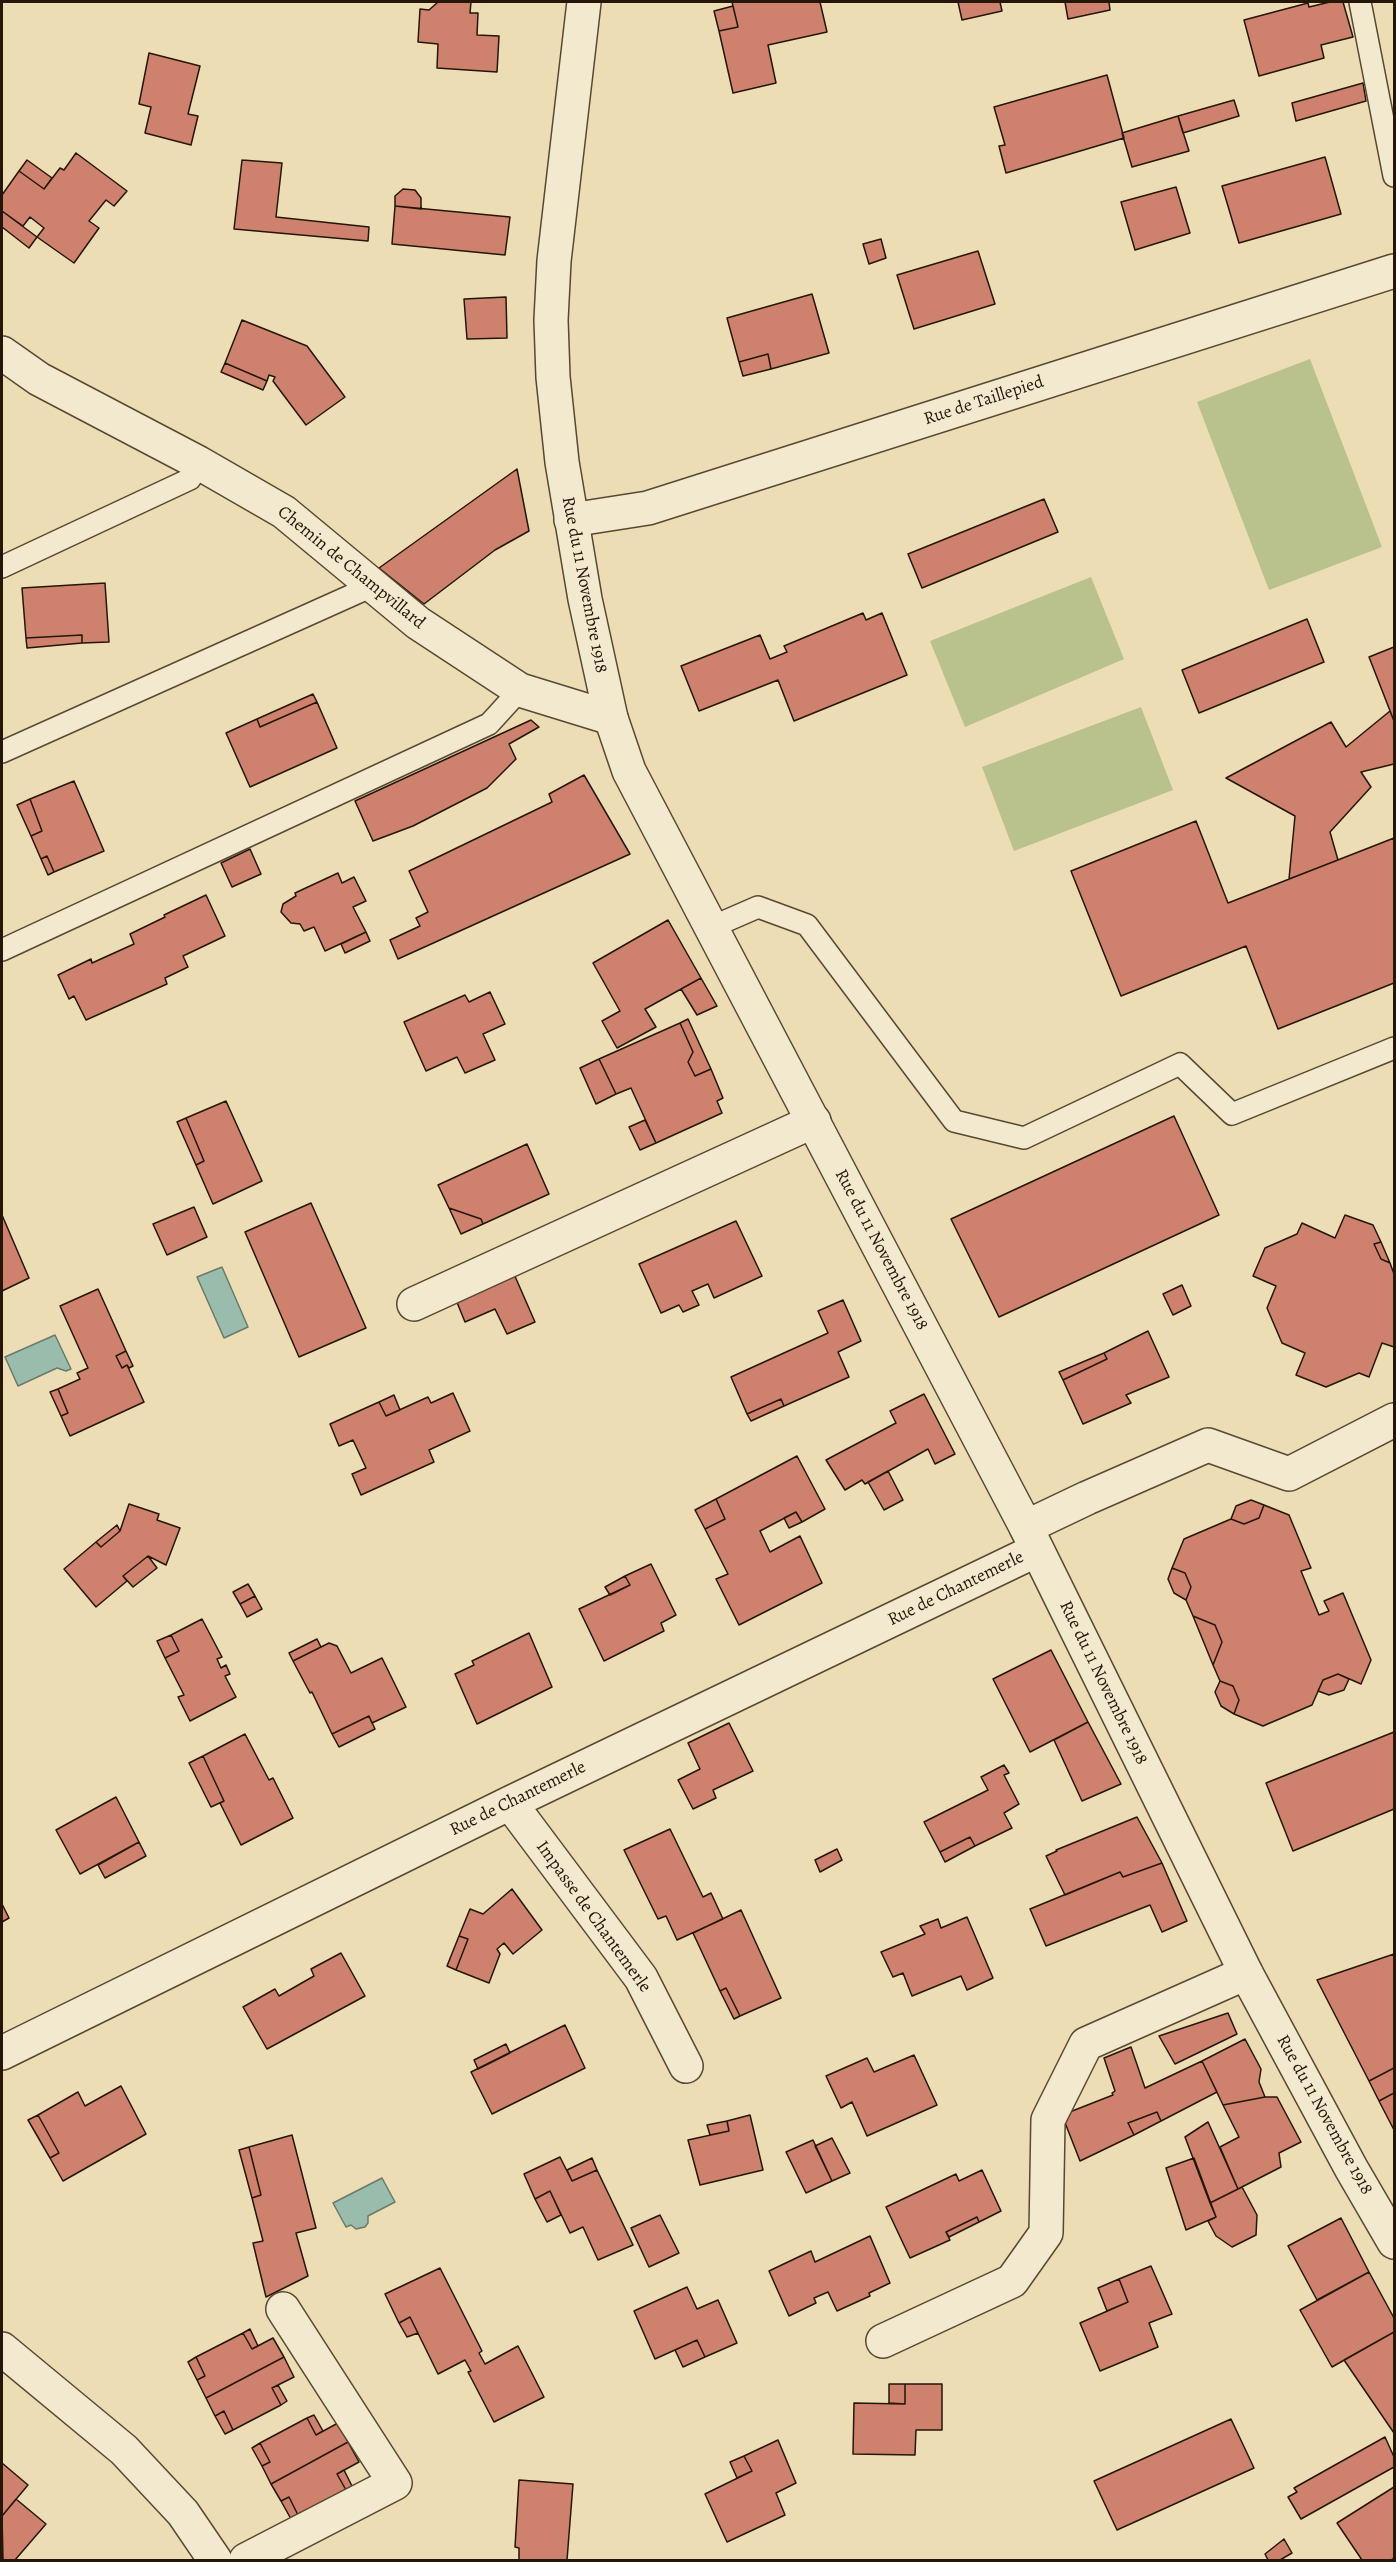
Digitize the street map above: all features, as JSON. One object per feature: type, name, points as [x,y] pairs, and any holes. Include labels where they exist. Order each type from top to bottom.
[{"type":"street","name":"Rue du 11 Novembre 1918","points":[[584,2],[554,261],[551,320],[562,462],[589,620],[610,718],[629,771],[1032,1539],[1246,1973],[1391,2226]]},
{"type":"street","name":"Rue de Taillepied","points":[[572,520],[648,508],[1395,271]]},
{"type":"street","name":"Chemin de Champvillard","points":[[2,353],[39,379],[199,463],[284,512],[418,623],[520,690],[610,718]]},
{"type":"street","points":[[414,1304],[814,1121]]},
{"type":"street","name":"Rue de Chantemerle","points":[[2,2053],[510,1803],[1032,1539],[1087,1498],[1208,1446],[1288,1474],[1395,1420]]},
{"type":"street","name":"Impasse de Chantemerle","points":[[510,1803],[641,1978],[686,2067]]},
{"type":"street","points":[[883,2341],[1012,2281],[1046,2233],[1048,2120],[1086,2044],[1246,1973]]},
{"type":"street","points":[[246,2560],[395,2483],[283,2309]]},
{"type":"street","points":[[2,2349],[124,2450],[183,2513],[215,2560]]},
{"type":"lane","points":[[1360,2],[1395,176]]},
{"type":"lane","points":[[2,567],[190,479],[199,463]]},
{"type":"lane","points":[[2,752],[359,592],[368,583]]},
{"type":"lane","points":[[2,950],[489,724],[520,690]]},
{"type":"lane","points":[[712,927],[758,907],[807,925],[954,1121],[1024,1138],[1180,1064],[1232,1114],[1395,1048]]},
{"type":"green space","points":[[1310,359],[1382,547],[1269,590],[1197,402]]},
{"type":"green space","points":[[1091,577],[1124,659],[965,727],[930,641]]},
{"type":"green space","points":[[1141,707],[1173,790],[1014,851],[982,767]]},
{"type":"shaded area","points":[[222,1267],[248,1327],[224,1338],[197,1277]]},
{"type":"shaded area","points":[[55,1335],[71,1369],[66,1371],[57,1368],[18,1386],[5,1357]]},
{"type":"shaded area","points":[[382,2178],[395,2202],[368,2216],[368,2223],[365,2227],[356,2229],[351,2225],[346,2227],[333,2203]]},
{"type":"building","points":[[438,2],[471,2],[470,13],[478,13],[477,35],[499,36],[497,72],[437,68],[438,44],[418,42],[420,9],[429,10]]},
{"type":"building","points":[[732,2],[820,2],[827,32],[768,45],[776,83],[733,93],[719,31],[738,27]]},
{"type":"building","points":[[958,2],[1000,2],[1002,11],[962,20]]},
{"type":"building","points":[[1065,2],[1109,2],[1110,10],[1068,19]]},
{"type":"building","points":[[1330,2],[1343,2],[1353,37],[1321,45],[1324,58],[1259,76],[1244,20],[1308,3],[1309,7]]},
{"type":"building","points":[[733,6],[738,27],[719,31],[714,11]]},
{"type":"building","points":[[149,53],[200,66],[188,114],[198,116],[191,145],[145,133],[151,107],[139,104]]},
{"type":"building","points":[[1107,75],[1124,138],[1006,173],[999,146],[1005,145],[994,107]]},
{"type":"building","points":[[1363,83],[1366,101],[1296,121],[1292,103]]},
{"type":"building","points":[[1234,100],[1239,116],[1183,133],[1178,116]]},
{"type":"building","points":[[1178,116],[1189,151],[1132,167],[1122,133]]},
{"type":"building","points":[[76,153],[127,191],[114,206],[106,200],[89,221],[99,228],[74,263],[37,237],[44,228],[30,217],[23,226],[2,211],[2,195],[19,171],[44,189],[60,168],[64,170]]},
{"type":"building","points":[[1325,157],[1341,214],[1239,243],[1222,186]]},
{"type":"building","points":[[27,160],[52,178],[44,189],[19,171]]},
{"type":"building","points":[[242,160],[282,163],[276,217],[369,227],[368,241],[234,229]]},
{"type":"building","points":[[1176,187],[1190,233],[1135,250],[1121,202]]},
{"type":"building","points":[[403,189],[415,190],[421,198],[421,209],[395,206],[395,196]]},
{"type":"building","points":[[395,206],[510,217],[505,255],[392,244]]},
{"type":"building","points":[[2,211],[37,237],[29,248],[2,227]]},
{"type":"building","points":[[881,239],[886,258],[869,264],[863,244]]},
{"type":"building","points":[[978,251],[995,304],[914,329],[897,275]]},
{"type":"building","points":[[812,294],[829,353],[771,369],[768,354],[739,362],[727,318]]},
{"type":"building","points":[[506,297],[507,338],[467,339],[464,299]]},
{"type":"building","points":[[242,320],[307,346],[345,397],[306,425],[273,381],[275,377],[269,375],[267,381],[225,363]]},
{"type":"building","points":[[768,354],[771,369],[743,376],[739,362]]},
{"type":"building","points":[[225,363],[267,381],[263,390],[221,372]]},
{"type":"building","points":[[517,469],[529,531],[495,550],[424,604],[379,568]]},
{"type":"building","points":[[1044,499],[1058,532],[922,588],[908,554]]},
{"type":"building","points":[[105,583],[109,642],[82,643],[82,635],[26,638],[22,588]]},
{"type":"building","points":[[863,613],[866,620],[882,613],[907,675],[794,721],[778,680],[699,711],[681,666],[760,635],[770,659],[787,652],[784,646]]},
{"type":"building","points":[[1307,619],[1324,662],[1199,713],[1182,670]]},
{"type":"building","points":[[82,635],[82,643],[27,648],[26,638]]},
{"type":"building","points":[[1394,647],[1394,721],[1369,657]]},
{"type":"building","points":[[313,694],[317,702],[260,727],[257,719]]},
{"type":"building","points":[[317,702],[337,748],[250,787],[226,733],[257,719],[260,727]]},
{"type":"building","points":[[1390,711],[1394,721],[1394,764],[1361,772],[1371,787],[1330,832],[1338,860],[1289,879],[1295,816],[1226,778],[1331,722],[1346,747]]},
{"type":"building","points":[[531,720],[539,727],[509,744],[516,759],[487,788],[413,826],[373,841],[355,801]]},
{"type":"building","points":[[584,775],[630,854],[398,959],[390,940],[420,926],[416,918],[428,912],[409,871],[552,802],[549,794]]},
{"type":"building","points":[[74,781],[104,851],[54,872],[47,856],[41,859],[31,836],[42,831],[30,799]]},
{"type":"building","points":[[30,799],[42,831],[31,836],[17,805]]},
{"type":"building","points":[[1196,821],[1228,903],[1394,838],[1394,983],[1278,1029],[1246,946],[1121,996],[1071,871]]},
{"type":"building","points":[[250,849],[261,874],[232,887],[221,863]]},
{"type":"building","points":[[47,856],[54,872],[48,875],[41,859]]},
{"type":"building","points":[[338,873],[342,883],[354,877],[366,901],[353,907],[366,932],[325,951],[314,927],[304,931],[300,924],[291,923],[281,912],[283,904],[296,896],[295,893]]},
{"type":"building","points":[[206,895],[225,936],[183,956],[188,967],[165,978],[167,984],[86,1020],[74,996],[69,999],[58,975],[91,959],[92,963],[134,944],[130,934]]},
{"type":"building","points":[[668,920],[701,978],[645,1009],[656,1027],[617,1048],[602,1021],[620,1011],[593,963]]},
{"type":"building","points":[[366,932],[370,941],[345,953],[341,944]]},
{"type":"building","points":[[701,978],[717,1006],[697,1015],[681,989]]},
{"type":"building","points":[[490,992],[505,1024],[483,1034],[495,1060],[465,1073],[457,1057],[426,1071],[404,1022],[465,995],[469,1002]]},
{"type":"building","points":[[688,1019],[711,1069],[695,1076],[688,1062],[693,1052],[680,1023]]},
{"type":"building","points":[[680,1023],[693,1052],[688,1062],[695,1076],[711,1069],[723,1098],[717,1101],[722,1113],[656,1143],[631,1088],[616,1094],[599,1059]]},
{"type":"building","points":[[599,1059],[616,1094],[596,1104],[580,1068]]},
{"type":"building","points":[[226,1101],[262,1181],[213,1204],[196,1165],[204,1161],[186,1118]]},
{"type":"building","points":[[1174,1116],[1219,1215],[999,1317],[951,1219]]},
{"type":"building","points":[[186,1118],[204,1161],[196,1165],[177,1122]]},
{"type":"building","points":[[645,1120],[656,1143],[640,1150],[629,1127]]},
{"type":"building","points":[[527,1144],[549,1194],[483,1224],[481,1219],[449,1208],[438,1185]]},
{"type":"building","points":[[311,1203],[366,1328],[299,1357],[245,1232]]},
{"type":"building","points":[[194,1207],[207,1237],[167,1255],[153,1224]]},
{"type":"building","points":[[449,1208],[481,1219],[483,1224],[461,1234]]},
{"type":"building","points":[[2,1215],[29,1278],[2,1291]]},
{"type":"building","points":[[1345,1215],[1373,1225],[1381,1242],[1374,1244],[1381,1259],[1390,1263],[1394,1274],[1394,1347],[1382,1343],[1369,1377],[1359,1373],[1326,1387],[1296,1375],[1305,1353],[1282,1343],[1267,1308],[1276,1286],[1253,1276],[1265,1248],[1297,1234],[1302,1223],[1335,1238]]},
{"type":"building","points":[[736,1221],[762,1276],[714,1298],[708,1284],[692,1291],[699,1305],[683,1312],[679,1305],[661,1313],[639,1264]]},
{"type":"building","points":[[1381,1242],[1390,1263],[1381,1259],[1374,1244]]},
{"type":"building","points":[[514,1274],[535,1322],[507,1334],[495,1309],[465,1322],[456,1300]]},
{"type":"building","points":[[1182,1285],[1191,1306],[1173,1315],[1163,1294]]},
{"type":"building","points":[[98,1289],[126,1351],[116,1356],[122,1368],[127,1365],[144,1402],[70,1436],[61,1416],[68,1413],[58,1389],[80,1379],[77,1373],[88,1368],[60,1306]]},
{"type":"building","points":[[843,1300],[861,1341],[838,1352],[849,1377],[784,1406],[781,1399],[747,1414],[731,1377],[828,1333],[818,1311]]},
{"type":"building","points":[[1148,1331],[1169,1377],[1126,1395],[1131,1403],[1083,1424],[1063,1380],[1107,1359],[1104,1353]]},
{"type":"building","points":[[126,1351],[133,1366],[129,1368],[127,1365],[122,1368],[116,1356]]},
{"type":"building","points":[[1104,1353],[1107,1359],[1063,1380],[1059,1372]]},
{"type":"building","points":[[58,1389],[68,1413],[61,1416],[50,1392]]},
{"type":"building","points":[[453,1393],[470,1431],[429,1450],[434,1462],[361,1495],[352,1474],[366,1468],[353,1440],[339,1446],[330,1424],[379,1402],[386,1416],[428,1397],[431,1403]]},
{"type":"building","points":[[924,1394],[955,1454],[935,1464],[928,1449],[865,1484],[862,1480],[845,1490],[826,1460],[896,1423],[890,1411]]},
{"type":"building","points":[[394,1395],[400,1410],[386,1416],[379,1402]]},
{"type":"building","points":[[781,1399],[784,1406],[751,1421],[747,1414]]},
{"type":"building","points":[[797,1456],[825,1509],[802,1522],[796,1512],[760,1531],[770,1552],[800,1536],[822,1583],[739,1625],[716,1579],[728,1574],[705,1529],[725,1519],[716,1499]]},
{"type":"building","points":[[888,1471],[903,1500],[884,1510],[868,1482]]},
{"type":"building","points":[[716,1499],[725,1519],[705,1529],[695,1510]]},
{"type":"building","points":[[1251,1500],[1264,1505],[1259,1518],[1244,1524],[1231,1519],[1236,1506]]},
{"type":"building","points":[[129,1504],[159,1514],[157,1520],[180,1528],[166,1565],[148,1556],[123,1576],[127,1581],[96,1607],[64,1569],[96,1542],[101,1547],[120,1531]]},
{"type":"building","points":[[1264,1505],[1289,1515],[1311,1568],[1301,1571],[1319,1615],[1329,1611],[1324,1601],[1343,1593],[1371,1660],[1361,1684],[1338,1674],[1323,1680],[1312,1705],[1263,1726],[1234,1714],[1239,1700],[1233,1686],[1220,1681],[1213,1665],[1222,1642],[1215,1625],[1193,1616],[1186,1600],[1191,1587],[1185,1573],[1172,1568],[1184,1539],[1231,1519],[1244,1524],[1259,1518]]},
{"type":"building","points":[[796,1512],[802,1522],[789,1528],[784,1518]]},
{"type":"building","points":[[117,1525],[120,1531],[101,1547],[96,1542]]},
{"type":"building","points":[[148,1556],[157,1568],[133,1587],[123,1576]]},
{"type":"building","points":[[651,1564],[676,1615],[661,1623],[664,1631],[604,1661],[579,1609],[630,1585],[625,1576]]},
{"type":"building","points":[[1172,1568],[1185,1573],[1191,1587],[1186,1600],[1174,1593],[1168,1579]]},
{"type":"building","points":[[625,1576],[630,1585],[610,1595],[605,1587]]},
{"type":"building","points":[[248,1584],[255,1596],[240,1604],[233,1592]]},
{"type":"building","points":[[255,1596],[262,1609],[247,1617],[240,1604]]},
{"type":"building","points":[[1193,1616],[1215,1625],[1222,1642],[1213,1665]]},
{"type":"building","points":[[202,1619],[222,1657],[217,1659],[221,1668],[226,1665],[230,1674],[225,1676],[236,1697],[190,1721],[178,1697],[184,1695],[165,1658],[179,1651],[171,1635]]},
{"type":"building","points":[[529,1633],[552,1687],[477,1724],[455,1674],[474,1665],[472,1661]]},
{"type":"building","points":[[171,1635],[179,1651],[165,1658],[157,1641]]},
{"type":"building","points":[[317,1639],[321,1647],[293,1661],[289,1653]]},
{"type":"building","points":[[329,1643],[337,1646],[351,1673],[382,1658],[406,1707],[372,1723],[369,1716],[332,1734],[312,1692],[310,1693],[293,1661]]},
{"type":"building","points":[[1051,1650],[1088,1722],[1030,1752],[993,1679]]},
{"type":"building","points":[[1338,1674],[1349,1679],[1344,1690],[1329,1695],[1318,1691],[1323,1680]]},
{"type":"building","points":[[1220,1681],[1233,1686],[1239,1700],[1234,1714],[1221,1706],[1215,1692]]},
{"type":"building","points":[[369,1716],[375,1729],[339,1747],[332,1734]]},
{"type":"building","points":[[1088,1722],[1121,1784],[1082,1801],[1054,1740]]},
{"type":"building","points":[[729,1723],[753,1771],[713,1790],[716,1798],[693,1809],[678,1780],[700,1769],[688,1743]]},
{"type":"building","points":[[1394,1732],[1394,1809],[1293,1851],[1266,1783]]},
{"type":"building","points":[[245,1734],[269,1780],[273,1778],[293,1818],[241,1845],[220,1803],[224,1801],[203,1756]]},
{"type":"building","points":[[203,1756],[224,1801],[211,1807],[189,1763]]},
{"type":"building","points":[[1004,1765],[1009,1773],[1004,1775],[1019,1804],[1004,1813],[1012,1828],[975,1846],[970,1837],[940,1852],[924,1822],[988,1790],[981,1777]]},
{"type":"building","points":[[116,1797],[139,1842],[80,1874],[56,1830]]},
{"type":"building","points":[[1137,1817],[1162,1863],[1123,1877],[1120,1872],[1065,1895],[1046,1856]]},
{"type":"building","points":[[670,1829],[703,1897],[711,1893],[723,1919],[677,1940],[666,1916],[658,1919],[624,1850]]},
{"type":"building","points":[[970,1837],[975,1846],[945,1862],[940,1852]]},
{"type":"building","points":[[139,1842],[146,1856],[105,1878],[98,1865]]},
{"type":"building","points":[[837,1849],[842,1860],[820,1872],[815,1860]]},
{"type":"building","points":[[1162,1863],[1187,1921],[1162,1932],[1150,1905],[1046,1946],[1030,1909],[1120,1872],[1123,1877]]},
{"type":"building","points":[[512,1889],[542,1930],[513,1954],[504,1943],[497,1949],[500,1954],[489,1983],[456,1970],[468,1939],[459,1936],[470,1909],[483,1914]]},
{"type":"building","points":[[2,1904],[9,1918],[2,1922]]},
{"type":"building","points":[[741,1910],[781,1998],[740,2016],[726,1988],[720,1991],[693,1933]]},
{"type":"building","points":[[967,1917],[993,1978],[967,1990],[961,1976],[912,1996],[903,1973],[893,1977],[881,1952],[925,1934],[920,1926],[938,1919],[941,1928]]},
{"type":"building","points":[[459,1936],[468,1939],[456,1970],[447,1966]]},
{"type":"building","points":[[341,1953],[365,1996],[267,2049],[243,2007],[275,1989],[279,1996],[314,1976],[311,1969]]},
{"type":"building","points":[[1394,1954],[1394,2068],[1369,2081],[1317,1980]]},
{"type":"building","points":[[726,1988],[740,2016],[734,2019],[720,1991]]},
{"type":"building","points":[[1228,2013],[1237,2034],[1175,2064],[1159,2036]]},
{"type":"building","points":[[565,2025],[585,2068],[492,2114],[471,2072]]},
{"type":"building","points":[[1245,2039],[1261,2069],[1259,2082],[1265,2097],[1223,2105],[1202,2061]]},
{"type":"building","points":[[506,2044],[510,2053],[478,2069],[474,2060]]},
{"type":"building","points":[[1131,2047],[1145,2088],[1202,2061],[1217,2092],[1161,2121],[1157,2112],[1128,2123],[1134,2135],[1080,2161],[1062,2115],[1113,2095],[1115,2091],[1104,2058]]},
{"type":"building","points":[[914,2055],[937,2105],[867,2136],[852,2102],[841,2108],[826,2076],[867,2058],[874,2072]]},
{"type":"building","points":[[1394,2068],[1394,2093],[1379,2101],[1369,2081]]},
{"type":"building","points":[[121,2086],[146,2134],[63,2181],[50,2158],[59,2153],[38,2115],[78,2092],[85,2106]]},
{"type":"building","points":[[1394,2093],[1394,2130],[1379,2101]]},
{"type":"building","points":[[1277,2097],[1301,2142],[1279,2153],[1281,2167],[1238,2189],[1220,2147],[1239,2137],[1223,2105]]},
{"type":"building","points":[[1157,2112],[1161,2121],[1134,2135],[1128,2123]]},
{"type":"building","points":[[38,2115],[59,2153],[50,2158],[28,2120]]},
{"type":"building","points":[[750,2115],[763,2170],[700,2185],[688,2140],[729,2131],[727,2121]]},
{"type":"building","points":[[727,2121],[729,2131],[710,2135],[707,2125]]},
{"type":"building","points":[[1208,2122],[1238,2189],[1210,2203],[1185,2137]]},
{"type":"building","points":[[292,2135],[316,2228],[296,2233],[308,2276],[266,2297],[253,2243],[263,2241],[252,2198],[261,2195],[249,2147]]},
{"type":"building","points":[[832,2138],[850,2173],[832,2181],[815,2146]]},
{"type":"building","points":[[813,2140],[832,2181],[806,2193],[786,2152]]},
{"type":"building","points":[[249,2147],[261,2195],[252,2198],[239,2150]]},
{"type":"building","points":[[560,2157],[572,2181],[597,2170],[633,2245],[598,2260],[583,2227],[570,2233],[550,2191],[535,2199],[524,2174]]},
{"type":"building","points":[[592,2158],[597,2170],[572,2181],[567,2170]]},
{"type":"building","points":[[1194,2158],[1216,2217],[1186,2230],[1166,2168]]},
{"type":"building","points":[[982,2170],[1001,2211],[979,2222],[977,2217],[946,2232],[950,2240],[910,2258],[886,2207],[956,2174],[959,2181]]},
{"type":"building","points":[[1242,2187],[1257,2215],[1256,2235],[1232,2247],[1216,2236],[1208,2221],[1216,2217],[1210,2203]]},
{"type":"building","points":[[550,2191],[561,2215],[547,2222],[535,2199]]},
{"type":"building","points":[[660,2215],[679,2253],[649,2267],[631,2228]]},
{"type":"building","points":[[977,2217],[979,2222],[949,2237],[946,2232]]},
{"type":"building","points":[[1341,2218],[1369,2272],[1317,2300],[1288,2246]]},
{"type":"building","points":[[870,2236],[890,2283],[869,2293],[870,2296],[837,2311],[828,2292],[814,2298],[816,2303],[789,2316],[769,2271],[811,2251],[815,2262]]},
{"type":"building","points":[[1151,2266],[1172,2314],[1149,2323],[1158,2347],[1100,2371],[1080,2323],[1128,2302],[1119,2279]]},
{"type":"building","points":[[440,2268],[482,2351],[479,2353],[485,2364],[518,2346],[544,2397],[494,2422],[468,2372],[471,2371],[465,2360],[438,2374],[410,2317],[399,2323],[385,2294]]},
{"type":"building","points":[[1369,2272],[1394,2318],[1394,2332],[1332,2367],[1300,2310]]},
{"type":"building","points":[[1119,2279],[1128,2302],[1107,2311],[1098,2288]]},
{"type":"building","points":[[687,2287],[697,2309],[718,2300],[737,2343],[705,2357],[697,2340],[655,2359],[634,2311]]},
{"type":"building","points":[[410,2317],[418,2333],[407,2337],[399,2323]]},
{"type":"building","points":[[250,2329],[258,2346],[252,2349],[243,2333]]},
{"type":"building","points":[[1394,2332],[1394,2433],[1344,2360]]},
{"type":"building","points":[[243,2333],[252,2349],[273,2338],[284,2357],[206,2398],[197,2380],[205,2376],[196,2357]]},
{"type":"building","points":[[697,2340],[705,2357],[683,2367],[675,2350]]},
{"type":"building","points":[[196,2357],[205,2376],[197,2380],[188,2362]]},
{"type":"building","points":[[284,2357],[294,2377],[272,2388],[281,2405],[233,2430],[224,2411],[215,2416],[206,2398]]},
{"type":"building","points":[[889,2384],[905,2384],[905,2404],[889,2403]]},
{"type":"building","points":[[905,2384],[942,2384],[942,2430],[916,2430],[915,2455],[853,2454],[854,2403],[905,2404]]},
{"type":"building","points":[[278,2385],[287,2401],[281,2405],[272,2388]]},
{"type":"building","points":[[224,2411],[233,2430],[225,2434],[215,2416]]},
{"type":"building","points":[[314,2415],[323,2431],[316,2435],[307,2418]]},
{"type":"building","points":[[307,2418],[316,2435],[338,2423],[348,2442],[271,2484],[262,2466],[270,2462],[260,2443]]},
{"type":"building","points":[[1231,2419],[1254,2468],[1117,2530],[1094,2481]]},
{"type":"building","points":[[1385,2437],[1394,2457],[1394,2467],[1301,2519],[1288,2497],[1297,2492],[1294,2488]]},
{"type":"building","points":[[778,2440],[796,2483],[776,2493],[785,2515],[727,2542],[705,2494],[752,2471],[744,2456]]},
{"type":"building","points":[[348,2442],[359,2462],[337,2474],[346,2490],[298,2515],[289,2497],[281,2501],[271,2484]]},
{"type":"building","points":[[260,2443],[270,2462],[262,2466],[252,2448]]},
{"type":"building","points":[[744,2456],[752,2471],[737,2478],[730,2462]]},
{"type":"building","points":[[2,2463],[28,2485],[2,2516]]},
{"type":"building","points":[[344,2470],[352,2486],[346,2490],[337,2474]]},
{"type":"building","points":[[519,2480],[573,2484],[567,2560],[519,2560],[519,2548],[515,2547]]},
{"type":"building","points":[[1394,2487],[1394,2558],[1391,2560],[1362,2560],[1337,2523]]},
{"type":"building","points":[[289,2497],[298,2515],[291,2519],[281,2501]]},
{"type":"building","points":[[16,2499],[46,2524],[15,2560],[3,2560],[2,2516]]},
{"type":"building","points":[[1284,2539],[1292,2553],[1280,2560],[1268,2560],[1265,2554]]}]
